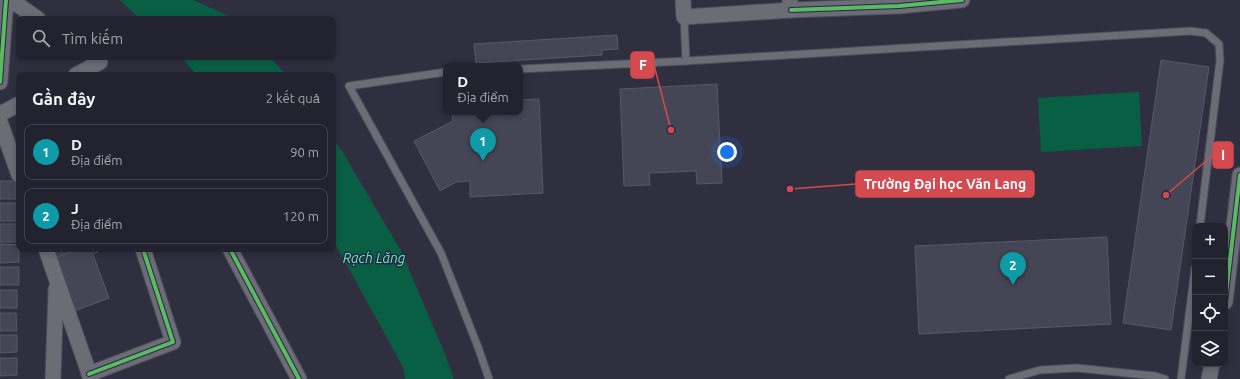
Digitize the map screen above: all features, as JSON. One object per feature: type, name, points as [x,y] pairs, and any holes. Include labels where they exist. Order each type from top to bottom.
[{"type":"street","points":[[0,82],[6,0]]},
{"type":"street","points":[[11,0],[34,16]]},
{"type":"street","points":[[683,0],[684,17],[790,5],[899,6],[962,0]]},
{"type":"street","points":[[82,72],[100,62],[97,60]]},
{"type":"street","points":[[0,114],[16,106]]},
{"type":"street","points":[[0,122],[16,167]]},
{"type":"street","points":[[1226,295],[1240,175]]},
{"type":"street","points":[[47,252],[90,377],[173,342],[144,252]]},
{"type":"street","points":[[232,252],[299,379]]},
{"type":"street","points":[[53,379],[57,280]]},
{"type":"street","points":[[1209,379],[1211,367]]},
{"type":"lane","points":[[684,17],[686,62]]},
{"type":"lane","points":[[523,69],[686,62],[1183,32],[1206,33],[1219,44],[1220,60],[1200,223]]},
{"type":"lane","points":[[443,72],[349,86],[440,253],[478,347],[489,379]]},
{"type":"lane","points":[[1181,379],[1192,292]]},
{"type":"lane","points":[[1009,379],[1040,370],[1077,368],[1155,376],[1165,379]]},
{"type":"water","points":[[120,0],[193,0],[228,16],[137,16]]},
{"type":"water","points":[[184,60],[273,60],[283,72],[194,72]]},
{"type":"water","points":[[1139,92],[1142,146],[1041,152],[1038,98]]},
{"type":"water","name":"Rạch Lăng","points":[[336,143],[401,251],[445,354],[454,379],[405,379],[403,367],[336,245]]},
{"type":"building","points":[[617,35],[618,49],[602,50],[602,55],[476,63],[474,44]]},
{"type":"building","points":[[1161,60],[1209,67],[1171,330],[1123,323]]},
{"type":"building","points":[[717,84],[722,183],[697,184],[696,171],[649,173],[650,185],[624,186],[620,89]]},
{"type":"building","points":[[539,99],[543,193],[470,197],[470,181],[456,182],[440,191],[414,141],[453,121],[452,115],[523,115],[523,100]]},
{"type":"building","points":[[0,181],[16,181],[16,199],[0,199]]},
{"type":"building","points":[[0,203],[16,203],[16,221],[0,221]]},
{"type":"building","points":[[0,224],[16,224],[16,242],[0,242]]},
{"type":"building","points":[[1107,237],[1111,324],[919,334],[915,246]]},
{"type":"building","points":[[0,244],[16,245],[16,252],[19,252],[19,262],[0,263]]},
{"type":"building","points":[[49,252],[72,252],[52,259]]},
{"type":"building","points":[[72,252],[92,252],[109,298],[72,312],[52,259]]},
{"type":"building","points":[[0,267],[19,267],[19,285],[0,285]]},
{"type":"building","points":[[0,290],[17,290],[17,308],[0,308]]},
{"type":"building","points":[[0,313],[16,313],[17,331],[0,331]]},
{"type":"building","points":[[0,335],[17,335],[17,352],[0,353]]},
{"type":"building","points":[[0,358],[17,358],[17,375],[0,376]]},
{"type":"cycle path","points":[[0,82],[6,0]]},
{"type":"cycle path","points":[[791,10],[899,6],[962,0]]},
{"type":"cycle path","points":[[1226,295],[1240,175]]},
{"type":"cycle path","points":[[89,374],[173,342],[144,252]]},
{"type":"cycle path","points":[[232,252],[299,379]]},
{"type":"place","name":"F","points":[[671,130]]},
{"type":"place","name":"D","points":[[483,161]]},
{"type":"place","name":"Trường Đại học Văn Lang","points":[[790,189]]},
{"type":"place","name":"I","points":[[1166,195]]},
{"type":"place","name":"J","points":[[1013,285]]}]
